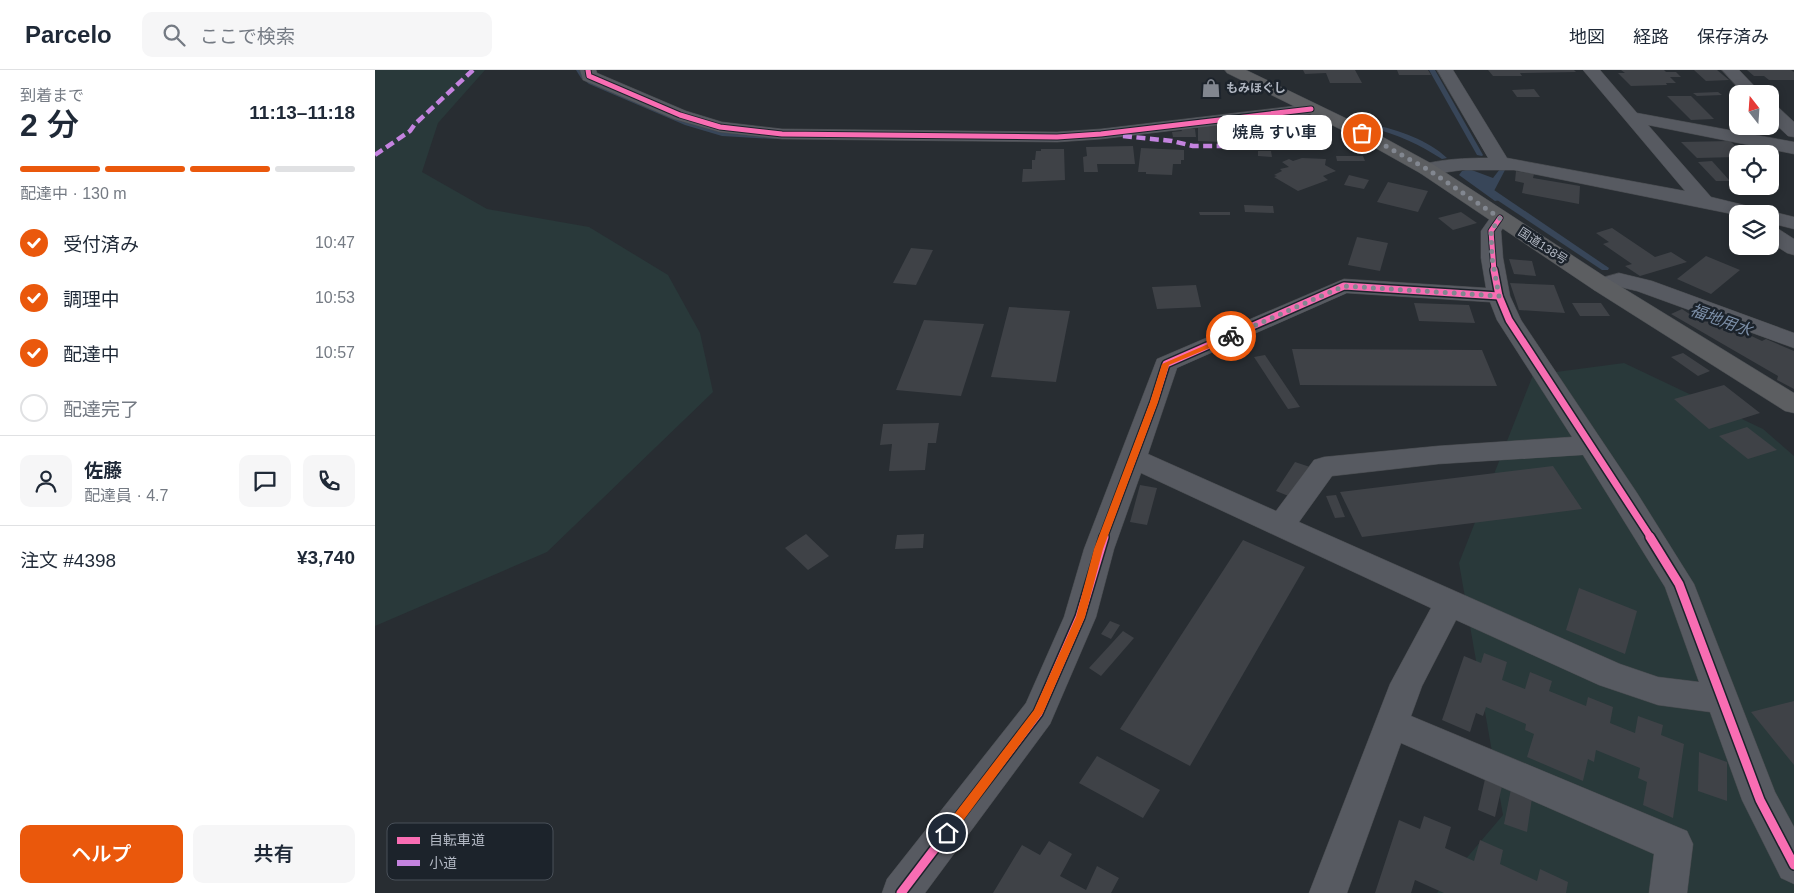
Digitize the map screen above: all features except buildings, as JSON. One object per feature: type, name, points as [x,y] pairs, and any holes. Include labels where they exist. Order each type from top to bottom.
[{"type":"highway","name":"国道138号","points":[[1233,70],[1362,133],[1427,169],[1602,284],[1794,405]]},
{"type":"street","points":[[588,70],[589,76],[680,115],[719,128],[782,134],[1057,137],[1101,134],[1311,109]]},
{"type":"street","points":[[1445,70],[1500,163]]},
{"type":"street","points":[[1591,70],[1704,201]]},
{"type":"street","points":[[1730,70],[1745,85]]},
{"type":"street","points":[[1779,105],[1794,106]]},
{"type":"street","points":[[1632,117],[1794,148]]},
{"type":"street","points":[[1779,118],[1794,132]]},
{"type":"street","points":[[1427,169],[1462,164],[1500,163],[1704,201],[1729,209]]},
{"type":"street","points":[[1500,218],[1491,231],[1492,258],[1499,296],[1509,320],[1627,500],[1679,584],[1760,800],[1794,865]]},
{"type":"street","points":[[1779,219],[1794,223]]},
{"type":"street","points":[[1779,238],[1794,249]]},
{"type":"street","points":[[1602,284],[1619,280],[1644,286],[1794,341]]},
{"type":"street","points":[[901,893],[1038,713],[1080,617],[1099,549],[1154,402],[1166,364],[1344,286],[1499,296]]},
{"type":"street","points":[[1281,526],[1324,467],[1438,455],[1590,445]]},
{"type":"street","points":[[1133,458],[1611,675],[1658,692],[1722,699]]},
{"type":"street","points":[[1328,893],[1406,684],[1449,603]]},
{"type":"street","points":[[1391,723],[1674,844],[1668,893]]},
{"type":"shaded area","points":[[375,70],[485,70],[438,123],[422,172],[487,209],[589,227],[668,275],[700,333],[713,392],[547,552],[375,626]]},
{"type":"shaded area","points":[[1624,363],[1763,429],[1794,456],[1794,893],[1437,893],[1503,815],[1459,563],[1533,375]]},
{"type":"water","points":[[1469,169],[1493,178],[1500,169],[1505,170],[1494,191],[1506,199],[1495,201],[1459,175],[1462,171]]},
{"type":"waterway","points":[[579,70],[583,77],[591,83],[687,124],[722,134],[775,137]]},
{"type":"waterway","points":[[1432,70],[1480,155]]},
{"type":"waterway","points":[[1281,117],[1303,116]]},
{"type":"waterway","points":[[1374,127],[1411,139],[1444,158]]},
{"type":"waterway","points":[[1491,192],[1605,268]]},
{"type":"marked path","points":[[375,155],[410,131],[415,124],[473,70]]},
{"type":"marked path","points":[[1123,136],[1172,141],[1193,146],[1264,146],[1264,113]]},
{"type":"cycle path","points":[[588,70],[589,76],[680,115],[720,127],[782,134],[1057,137],[1101,134],[1311,109]]},
{"type":"cycle path","points":[[1500,218],[1491,231],[1492,258],[1499,296],[1509,320],[1627,500],[1679,584],[1760,800],[1794,865]]},
{"type":"cycle path","points":[[901,893],[1038,713],[1080,617],[1099,549],[1154,402],[1166,364],[1344,286],[1499,296]]},
{"type":"way so far","points":[[1231,336],[1344,286],[1499,296],[1492,258],[1491,231],[1500,218],[1427,169],[1362,133]]},
{"type":"place","name":"もみほぐし","points":[[1211,88]]},
{"type":"place","name":"焼鳥 すい車","points":[[1362,133]]},
{"type":"route","points":[[947,833],[1038,713],[1080,617],[1099,549],[1154,402],[1166,364],[1231,336]]},
{"type":"water label","name":"福地用水","points":[[1721,320]]}]
